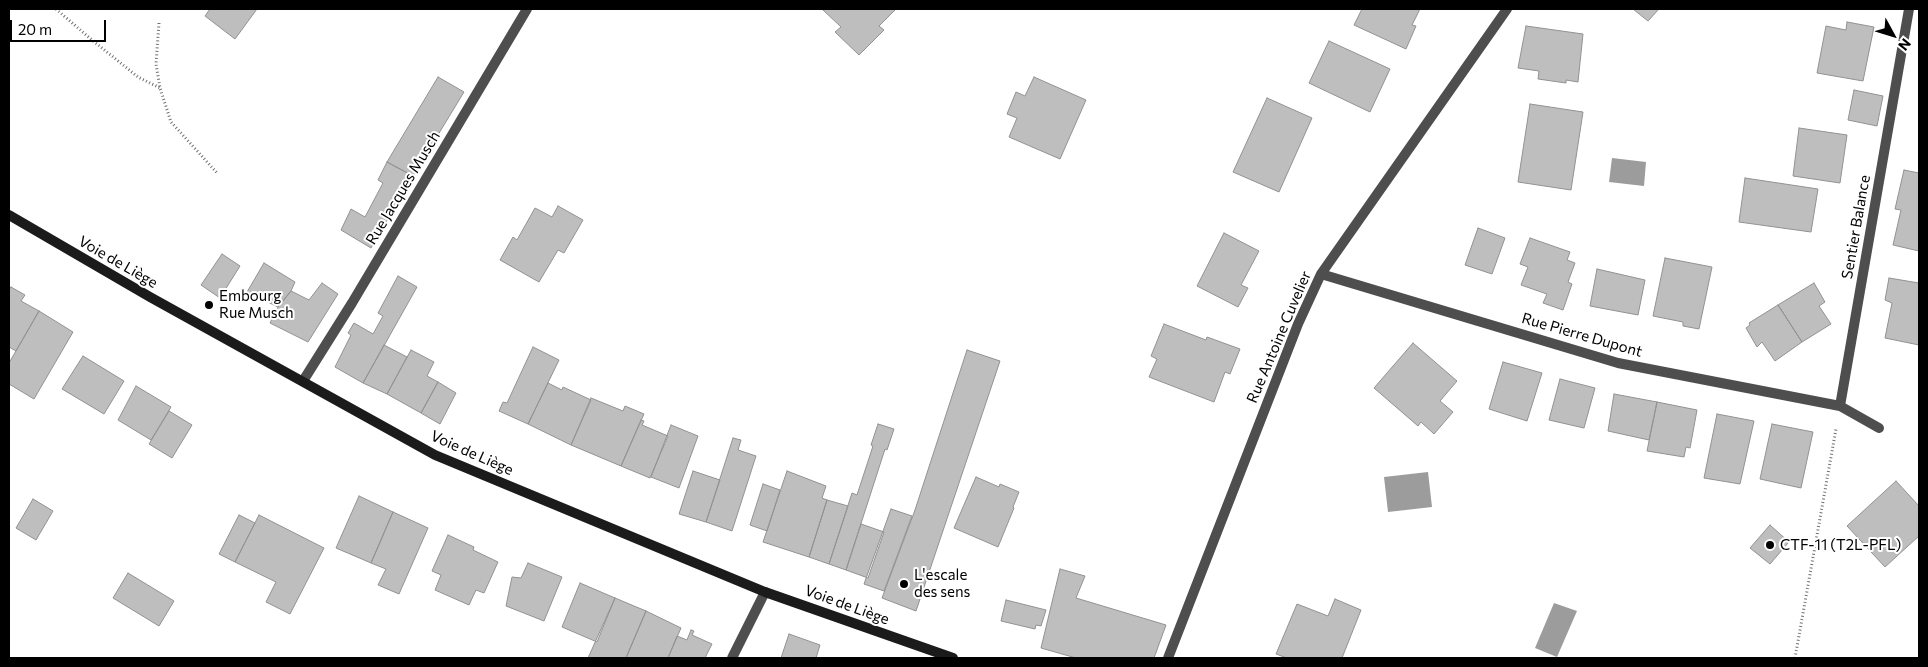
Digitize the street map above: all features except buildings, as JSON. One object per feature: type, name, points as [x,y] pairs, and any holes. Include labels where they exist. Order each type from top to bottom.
[{"type":"street","name":"Rue Jacques Musch","points":[[303,381],[352,303],[527,9]]},
{"type":"street","name":"Rue Antoine Cuvelier","points":[[1168,658],[1298,324],[1321,274],[1507,9]]},
{"type":"street","name":"Sentier Balance","points":[[1840,406],[1910,9]]},
{"type":"street","name":"Voie de Liège","points":[[9,215],[150,297],[435,455],[766,592],[953,658]]},
{"type":"street","name":"Rue Pierre Dupont","points":[[1321,274],[1618,363],[1840,406]]},
{"type":"street","points":[[1840,406],[1879,428]]},
{"type":"street","points":[[732,658],[766,592]]},
{"type":"path","points":[[56,9],[138,76],[160,88]]},
{"type":"path","points":[[158,23],[156,64],[160,88],[171,122],[218,174]]},
{"type":"path","points":[[1795,658],[1840,406]]},
{"type":"shaded area","points":[[1612,158],[1646,162],[1644,186],[1609,182]]},
{"type":"shaded area","points":[[1428,472],[1432,507],[1388,512],[1384,477]]},
{"type":"shaded area","points":[[1554,603],[1577,611],[1557,657],[1535,648]]},
{"type":"place","name":"Embourg Rue Musch","points":[[209,305]]},
{"type":"place","name":"CTF-11 (T2L-PFL)","points":[[1770,545]]},
{"type":"place","name":"L'escale des sens","points":[[904,584]]}]
